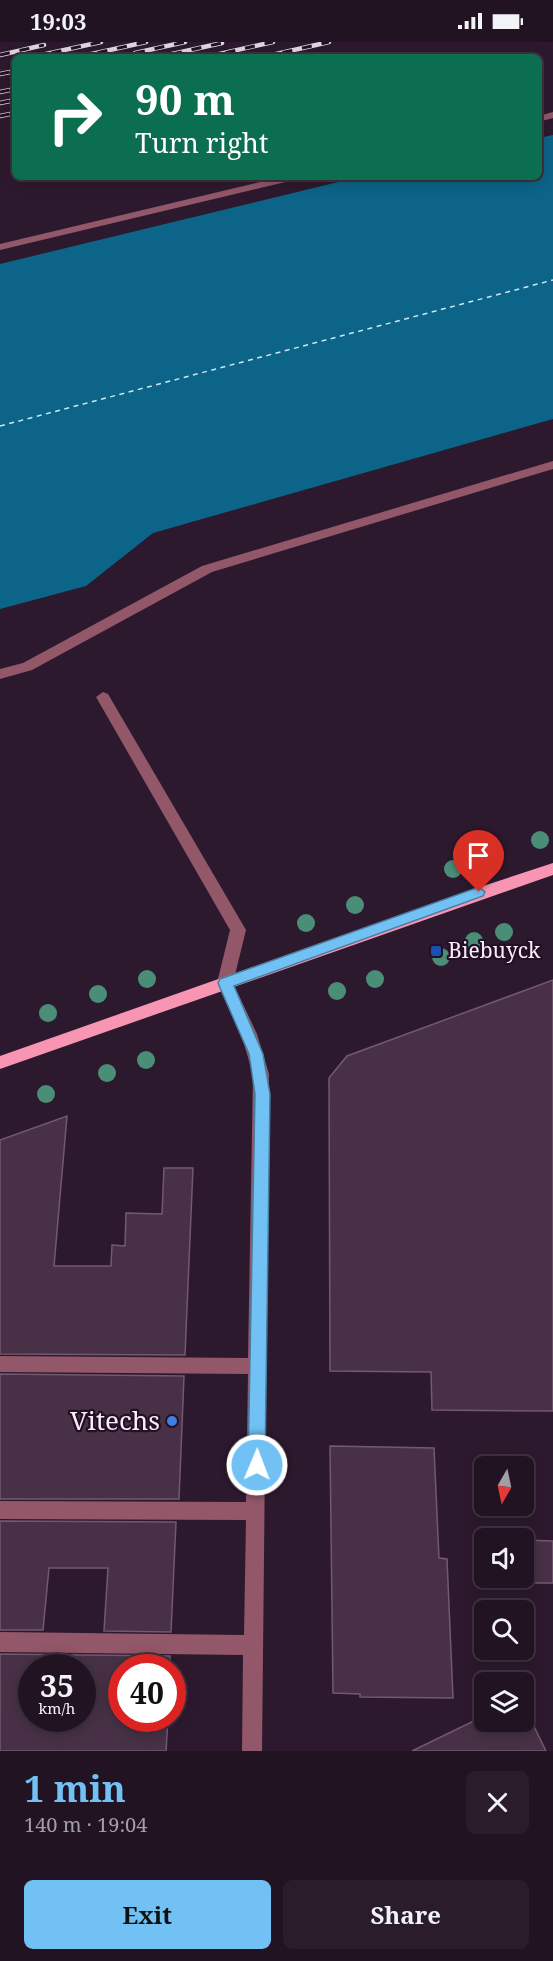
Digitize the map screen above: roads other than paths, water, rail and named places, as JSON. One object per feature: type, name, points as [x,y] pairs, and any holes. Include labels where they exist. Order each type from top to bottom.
[{"type":"main road","points":[[0,1063],[479,892],[553,869]]},
{"type":"street","points":[[0,247],[281,180]]},
{"type":"street","points":[[0,674],[27,667],[207,569],[553,465]]},
{"type":"street","points":[[103,697],[238,930],[225,983],[249,1034],[261,1074],[252,1751]]},
{"type":"street","points":[[0,1364],[258,1366]]},
{"type":"street","points":[[0,1510],[256,1511]]},
{"type":"street","points":[[0,1642],[254,1645]]},
{"type":"water","points":[[553,135],[553,419],[153,533],[86,586],[0,609],[0,264],[347,180],[542,180],[542,137]]},
{"type":"railway","points":[[46,54],[101,42]]},
{"type":"railway","points":[[92,54],[146,42]]},
{"type":"railway","points":[[135,53],[185,42]]},
{"type":"railway","points":[[219,54],[273,42]]},
{"type":"railway","points":[[276,54],[329,42]]},
{"type":"railway","points":[[172,54],[222,43]]},
{"type":"railway","points":[[0,55],[44,45]]},
{"type":"railway","points":[[0,74],[12,72]]},
{"type":"railway","points":[[0,92],[12,90]]},
{"type":"railway","points":[[0,103],[12,101]]},
{"type":"railway","points":[[0,116],[12,114]]},
{"type":"place","name":"Biebuyck","points":[[436,951]]},
{"type":"place","name":"Vitechs","points":[[172,1421]]}]
